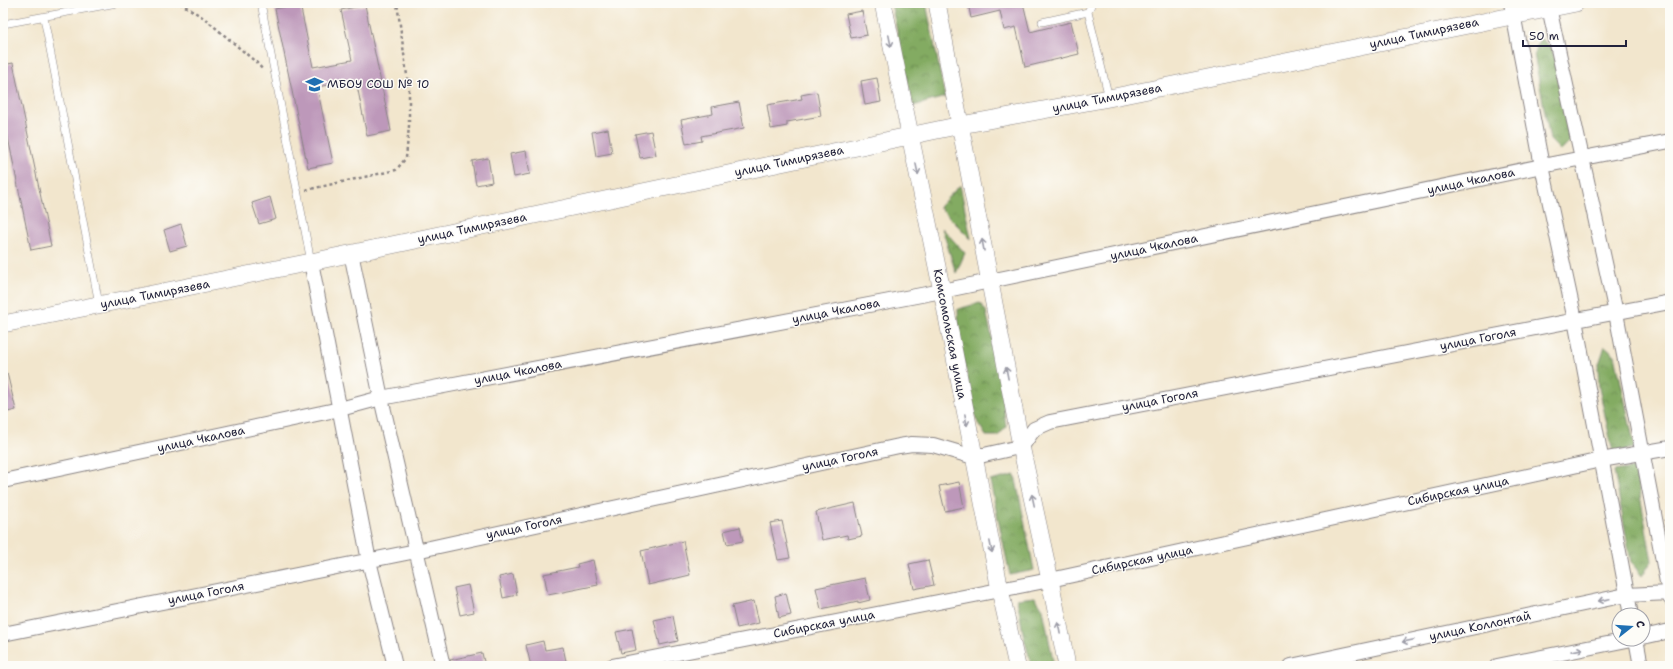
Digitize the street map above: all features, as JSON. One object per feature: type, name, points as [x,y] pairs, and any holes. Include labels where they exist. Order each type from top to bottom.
[{"type":"street","name":"Комсомольская улица","points":[[883,3],[942,291],[1000,590],[1017,666]]},
{"type":"street","points":[[937,3],[1021,446],[1067,666]]},
{"type":"street","name":"улица Тимирязева","points":[[3,324],[311,262],[961,125],[1109,98],[1512,9],[1576,3]]},
{"type":"street","points":[[1549,6],[1616,313],[1670,595]]},
{"type":"street","points":[[1512,9],[1629,607]]},
{"type":"street","name":"улица Чкалова","points":[[3,481],[340,409],[381,398],[942,291],[1542,166],[1670,141]]},
{"type":"street","points":[[351,253],[381,398],[443,666]]},
{"type":"street","points":[[311,262],[369,560],[395,666]]},
{"type":"street","name":"улица Гоголя","points":[[3,634],[416,551],[899,446],[912,444],[934,445],[960,453],[984,455],[1021,446],[1034,429],[1050,422],[1670,302]]},
{"type":"street","name":"Сибирская улица","points":[[612,666],[1050,580],[1601,460],[1670,448]]},
{"type":"street","name":"улица Коллонтай","points":[[1291,666],[1626,595],[1670,595]]},
{"type":"street","points":[[1651,635],[1670,631]]},
{"type":"street","points":[[1497,666],[1611,643]]},
{"type":"street","points":[[1637,647],[1641,666]]},
{"type":"lane","points":[[3,24],[44,18],[117,3]]},
{"type":"lane","points":[[262,3],[311,262]]},
{"type":"lane","points":[[1092,3],[1088,12],[1109,98]]},
{"type":"lane","points":[[1042,22],[1088,12]]},
{"type":"lane","points":[[44,18],[99,305]]},
{"type":"path","points":[[180,3],[204,18],[258,63],[278,87]]},
{"type":"path","points":[[298,192],[396,170],[406,158],[409,126],[409,90],[397,3]]},
{"type":"green space","points":[[891,3],[926,3],[945,97],[913,106]]},
{"type":"green space","points":[[1540,38],[1552,48],[1571,141],[1561,151],[1550,140],[1534,54]]},
{"type":"green space","points":[[960,185],[971,239],[939,207]]},
{"type":"green space","points":[[942,228],[965,253],[956,273]]},
{"type":"green space","points":[[980,303],[986,311],[999,368],[1006,427],[998,436],[986,436],[976,419],[959,337],[958,309]]},
{"type":"green space","points":[[1605,346],[1615,355],[1635,448],[1613,452],[1599,388],[1598,367]]},
{"type":"green space","points":[[1635,468],[1652,561],[1642,576],[1631,562],[1614,471]]},
{"type":"green space","points":[[1015,475],[1034,570],[1010,575],[990,481]]},
{"type":"green space","points":[[1035,597],[1043,609],[1054,666],[1032,666],[1024,638],[1017,599]]},
{"type":"building","points":[[968,3],[1023,3],[1030,32],[1071,22],[1079,54],[1025,67],[1016,27],[1004,30],[1000,11],[971,18]]},
{"type":"building","name":"МБОУ СОШ № 10","points":[[300,4],[313,67],[352,60],[341,10],[365,5],[391,131],[367,136],[356,80],[317,87],[333,163],[308,168],[275,9]]},
{"type":"building","points":[[862,11],[867,35],[851,38],[846,14]]},
{"type":"building","points":[[13,63],[51,246],[31,250],[3,113],[3,65]]},
{"type":"building","points":[[877,78],[881,102],[865,105],[861,81]]},
{"type":"building","points":[[817,92],[821,116],[787,122],[787,126],[771,129],[767,105],[802,99],[801,95]]},
{"type":"building","points":[[739,102],[744,128],[701,136],[702,141],[686,144],[681,120],[713,114],[712,107]]},
{"type":"building","points":[[608,129],[612,153],[596,156],[592,132]]},
{"type":"building","points":[[651,131],[656,155],[640,158],[635,134]]},
{"type":"building","points":[[526,151],[530,174],[514,177],[510,154]]},
{"type":"building","points":[[488,158],[492,182],[476,185],[472,161]]},
{"type":"building","points":[[270,197],[276,219],[259,224],[252,203]]},
{"type":"building","points":[[181,224],[187,246],[170,251],[164,230]]},
{"type":"building","points":[[3,373],[7,373],[16,410],[3,413]]},
{"type":"building","points":[[959,482],[964,507],[945,511],[939,486]]},
{"type":"building","points":[[855,503],[862,536],[848,539],[847,535],[822,540],[816,512]]},
{"type":"building","points":[[782,521],[790,558],[778,560],[770,523]]},
{"type":"building","points":[[740,527],[743,541],[727,544],[724,531]]},
{"type":"building","points":[[683,541],[690,575],[648,585],[641,551]]},
{"type":"building","points":[[593,560],[598,585],[548,595],[544,574],[578,567],[577,564]]},
{"type":"building","points":[[928,560],[934,585],[914,589],[909,564]]},
{"type":"building","points":[[513,574],[517,595],[503,598],[499,577]]},
{"type":"building","points":[[865,578],[870,600],[821,609],[816,588]]},
{"type":"building","points":[[468,585],[474,612],[460,615],[454,588]]},
{"type":"building","points":[[786,593],[791,615],[779,618],[775,596]]},
{"type":"building","points":[[754,601],[759,623],[737,628],[732,606]]},
{"type":"building","points":[[673,616],[678,641],[660,645],[654,620]]},
{"type":"building","points":[[632,629],[636,650],[621,653],[616,632]]},
{"type":"building","points":[[543,641],[545,650],[563,647],[567,666],[531,666],[526,645]]},
{"type":"building","points":[[482,653],[485,666],[451,666],[450,660]]},
{"type":"place","name":"МБОУ СОШ № 10","points":[[314,84]]}]
